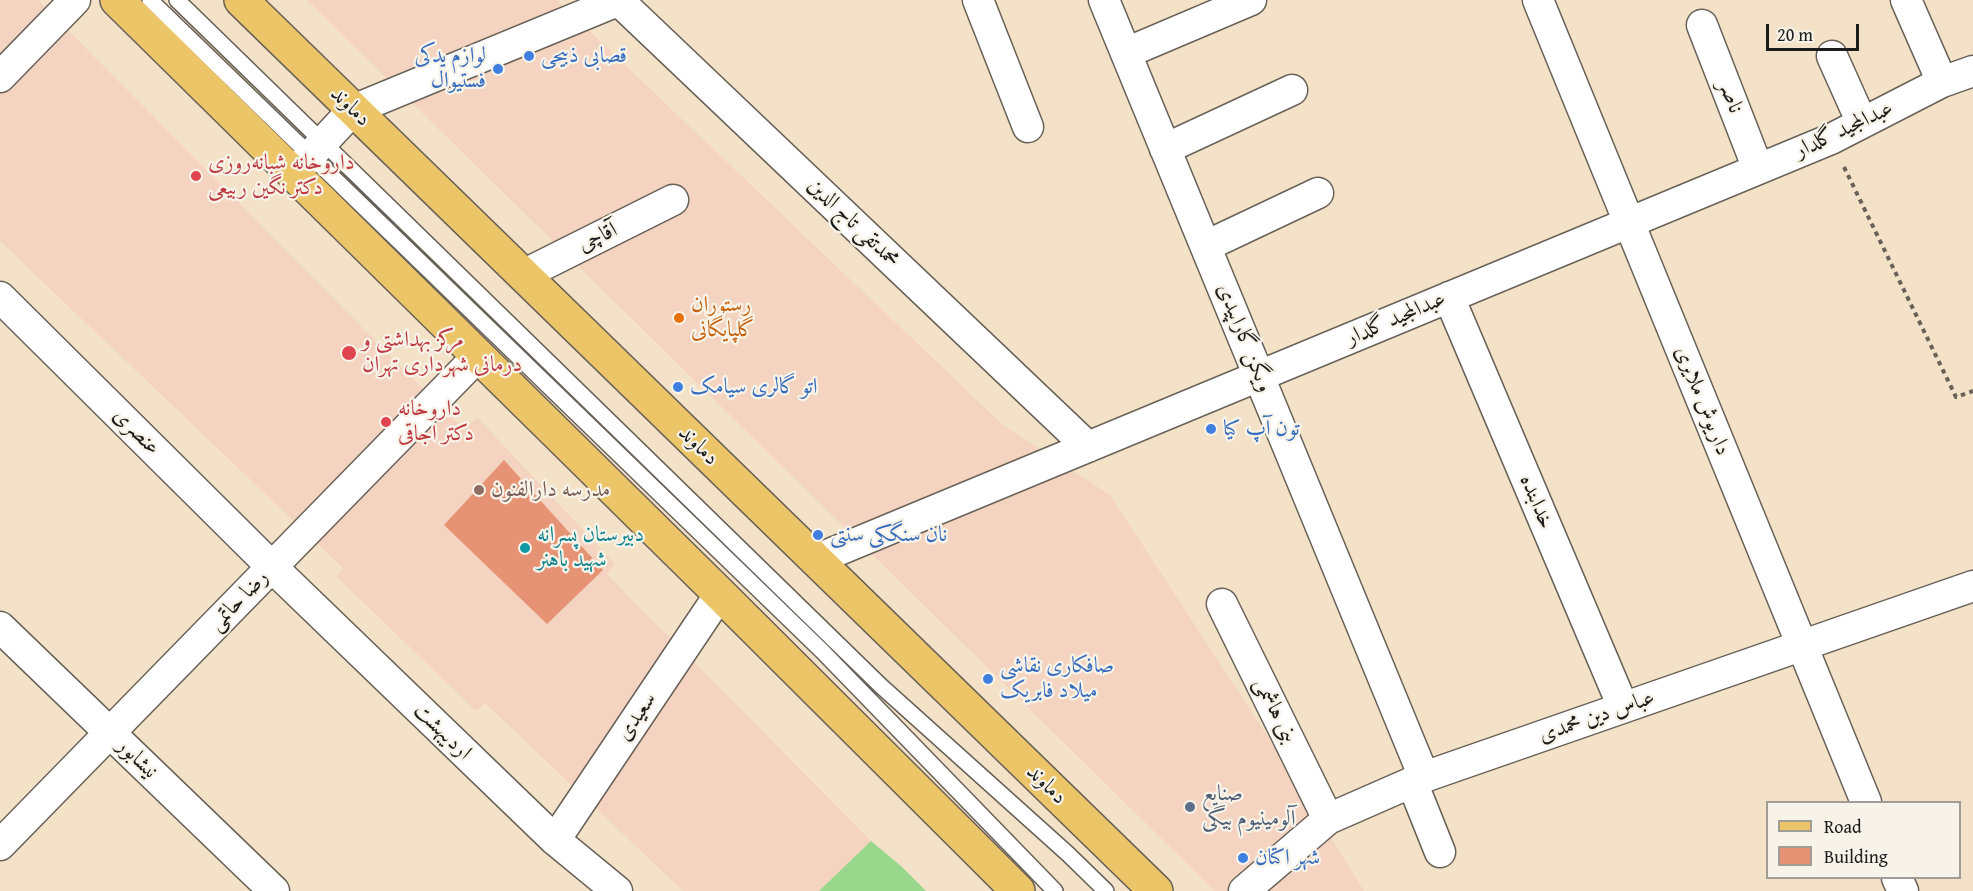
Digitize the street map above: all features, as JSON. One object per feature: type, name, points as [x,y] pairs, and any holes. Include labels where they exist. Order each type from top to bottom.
[{"type":"main road","points":[[117,0],[1018,891]]},
{"type":"main road","name":"دماوند","points":[[241,0],[1156,891]]},
{"type":"street","points":[[0,77],[75,0]]},
{"type":"street","points":[[293,174],[353,110],[619,0]]},
{"type":"street","name":"محمدتقی تاج الدین","points":[[619,0],[1088,447]]},
{"type":"street","points":[[978,0],[1028,127]]},
{"type":"street","name":"ویگن گاراپیدی","points":[[1104,0],[1259,376],[1418,779],[1440,852]]},
{"type":"street","points":[[1126,53],[1251,0]]},
{"type":"street","name":"داریوش ملایری","points":[[1538,0],[1866,801]]},
{"type":"street","points":[[1906,0],[1942,82]]},
{"type":"street","name":"ناصر","points":[[1701,25],[1758,169]]},
{"type":"street","points":[[1832,56],[1862,123]]},
{"type":"street","name":"عبدالمجید گلدار","points":[[815,560],[1831,139],[1942,82],[1973,71]]},
{"type":"street","points":[[1166,148],[1292,90]]},
{"type":"street","points":[[1206,246],[1318,193]]},
{"type":"street","name":"آقاچی","points":[[523,275],[673,200]]},
{"type":"street","name":"عنصری","points":[[0,297],[272,567]]},
{"type":"street","name":"خدابنده","points":[[1449,297],[1623,707]]},
{"type":"street","name":"رضا حاتمی","points":[[0,845],[478,356]]},
{"type":"street","name":"اردیبهشت","points":[[272,567],[555,840],[617,891]]},
{"type":"street","name":"عباس دین محمدی","points":[[1244,891],[1328,819],[1418,779],[1973,586]]},
{"type":"street","name":"سعیدی","points":[[555,840],[720,594]]},
{"type":"street","name":"بنی هاشمی","points":[[1222,604],[1328,819]]},
{"type":"street","name":"نیشابور","points":[[0,627],[274,891]]},
{"type":"lane","points":[[150,0],[822,651],[1055,891]]},
{"type":"lane","points":[[177,0],[881,686],[1106,891]]},
{"type":"path","points":[[1831,139],[1956,397],[1973,391]]},
{"type":"shaded area","points":[[0,0],[38,0],[464,430],[477,417],[615,564],[607,574],[871,841],[819,891],[683,891],[485,703],[476,711],[336,576],[343,568],[0,241]]},
{"type":"shaded area","points":[[307,0],[557,0],[1003,425],[1110,495],[1292,774],[1364,891],[1215,891]]},
{"type":"green space","points":[[871,841],[901,866],[926,891],[819,891]]},
{"type":"building","name":"دبیرستان پسرانه شهید باهنر","points":[[504,460],[603,570],[547,624],[444,525]]},
{"type":"place","name":"قصابی ذبیحی","points":[[529,56]]},
{"type":"place","name":"لوازم یدکی فستیوال","points":[[498,69]]},
{"type":"place","name":"داروخانه شبانه‌روزی دکتر نگین ربیعی","points":[[196,176]]},
{"type":"place","name":"رستوران گلپایگانی","points":[[679,318]]},
{"type":"place","name":"مرکز بهداشتی و درمانی شهرداری تهران","points":[[349,353]]},
{"type":"place","name":"اتو گالری سیامک","points":[[678,387]]},
{"type":"place","name":"داروخانه دکتر اجاقی","points":[[386,422]]},
{"type":"place","name":"تون آپ کیا","points":[[1211,429]]},
{"type":"place","name":"مدرسه دارالفنون","points":[[479,490]]},
{"type":"place","name":"نان سنگکی سنتی","points":[[818,535]]},
{"type":"place","name":"دبیرستان پسرانه شهید باهنر","points":[[525,548]]},
{"type":"place","name":"صافکاری نقاشی میلاد فابریک","points":[[988,679]]},
{"type":"place","name":"صنایع آلومینیوم بیگی","points":[[1190,807]]},
{"type":"place","name":"شهر اکتان","points":[[1243,858]]}]
